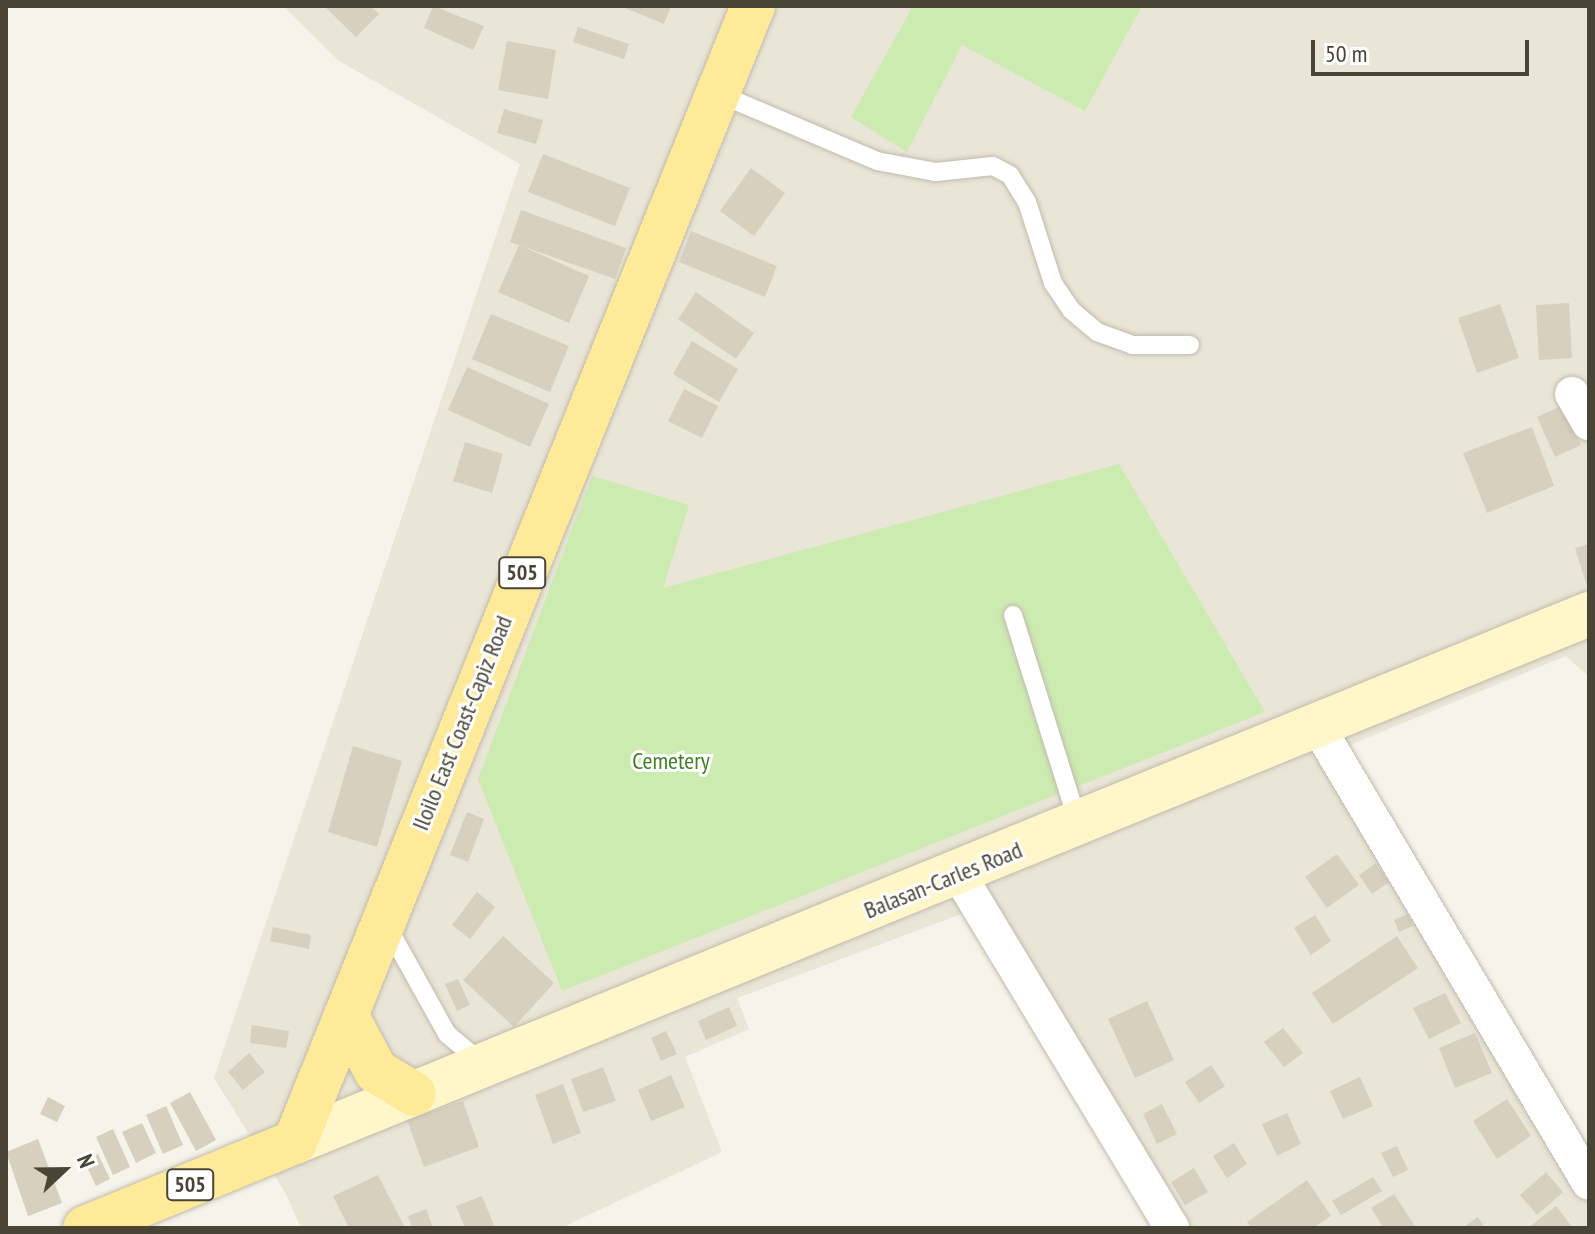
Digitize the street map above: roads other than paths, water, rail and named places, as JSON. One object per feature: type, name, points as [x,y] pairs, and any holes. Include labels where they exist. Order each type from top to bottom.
[{"type":"main road","name":"Iloilo East Coast-Capiz Road","points":[[295,1142],[714,92],[753,6]]},
{"type":"main road","name":"Balasan-Carles Road","points":[[295,1142],[486,1067],[1589,614]]},
{"type":"main road","points":[[346,1015],[376,1071],[414,1094]]},
{"type":"main road","name":"505","points":[[85,1228],[295,1142]]},
{"type":"street","points":[[1572,394],[1589,424]]},
{"type":"street","points":[[1318,727],[1589,1183]]},
{"type":"street","points":[[958,873],[1172,1228]]},
{"type":"lane","points":[[714,92],[877,161],[936,172],[993,166],[1002,170],[1027,202],[1053,283],[1071,310],[1097,332],[1132,345],[1190,345]]},
{"type":"lane","points":[[1013,615],[1079,824]]},
{"type":"lane","points":[[384,920],[447,1034],[486,1067]]},
{"type":"park label","name":"Cemetery","points":[[671,761]]}]
